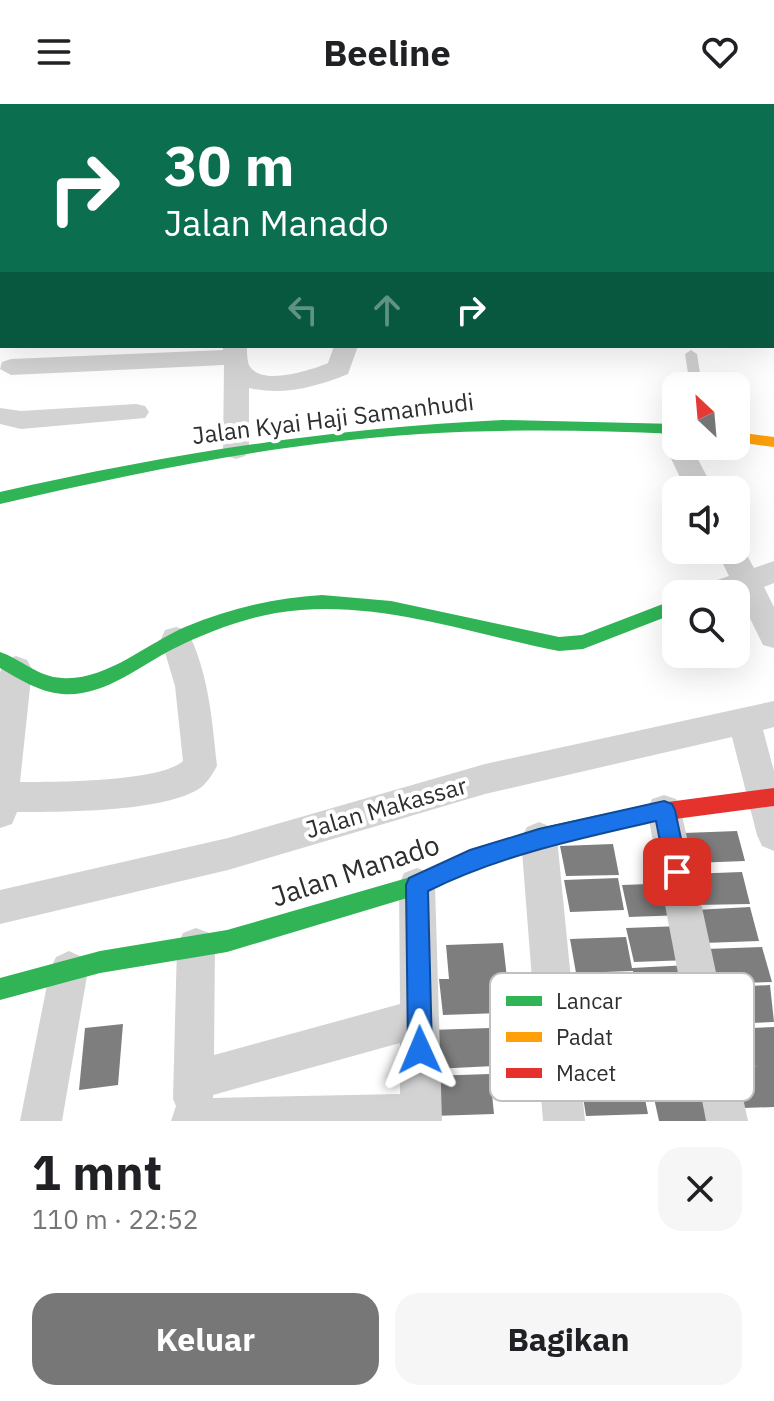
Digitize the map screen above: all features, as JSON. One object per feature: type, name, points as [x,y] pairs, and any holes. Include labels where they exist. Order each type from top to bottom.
[{"type":"street","points":[[235,358],[246,379],[258,383],[328,374],[339,368],[344,353]]},
{"type":"street","points":[[0,390],[16,356],[235,358]]},
{"type":"street","points":[[235,358],[236,450]]},
{"type":"street","points":[[0,416],[21,420],[136,412]]},
{"type":"street","name":"Jalan Kyai Haji Samanhudi","points":[[0,498],[62,482],[236,450],[424,427],[516,423],[662,435]]},
{"type":"street","points":[[750,439],[774,442]]},
{"type":"street","points":[[732,580],[749,569],[774,636]]},
{"type":"street","points":[[176,639],[190,671],[200,766],[187,779],[161,786],[1,805],[8,664],[37,681],[64,687],[88,683],[106,677],[176,639],[255,611],[319,602],[418,613],[559,644],[583,642],[662,611]]},
{"type":"street","points":[[759,717],[774,835]]},
{"type":"street","name":"Jalan Makassar","points":[[0,907],[228,854],[485,779],[759,717]]},
{"type":"street","name":"Jalan Manado","points":[[0,989],[69,970],[227,941],[417,885],[470,860],[539,838],[664,810],[769,798]]},
{"type":"street","points":[[664,810],[697,973]]},
{"type":"street","points":[[539,838],[551,973]]},
{"type":"street","points":[[192,1107],[421,1118],[417,885]]},
{"type":"street","points":[[192,1107],[196,946]]},
{"type":"street","points":[[41,1121],[69,970]]},
{"type":"street","points":[[192,1107],[419,1018]]},
{"type":"street","points":[[562,1101],[564,1121]]},
{"type":"street","points":[[723,1101],[727,1121]]},
{"type":"lane","points":[[691,354],[694,372]]},
{"type":"building","points":[[737,831],[745,861],[693,863],[684,833]]},
{"type":"building","points":[[613,844],[619,875],[566,876],[560,846]]},
{"type":"building","points":[[742,872],[750,904],[696,905],[688,874]]},
{"type":"building","points":[[618,878],[624,910],[570,912],[564,880]]},
{"type":"building","points":[[676,883],[683,915],[629,917],[622,885]]},
{"type":"building","points":[[750,907],[759,941],[704,943],[695,910]]},
{"type":"building","points":[[682,926],[690,960],[634,962],[626,928]]},
{"type":"building","points":[[626,937],[632,968],[689,965],[691,973],[576,973],[570,939]]},
{"type":"building","points":[[503,943],[506,973],[490,973],[490,1013],[443,1015],[439,979],[449,979],[446,945]]},
{"type":"building","points":[[762,947],[772,982],[754,983],[754,973],[712,973],[706,949]]},
{"type":"building","points":[[770,985],[774,1022],[754,1023],[754,986]]},
{"type":"building","points":[[123,1024],[118,1085],[79,1090],[85,1028]]},
{"type":"building","points":[[774,1027],[774,1107],[743,1108],[741,1101],[754,1101],[754,1066],[758,1066],[754,1066],[754,1028]]},
{"type":"building","points":[[490,1028],[490,1066],[434,1069],[430,1030]]},
{"type":"building","points":[[490,1074],[490,1101],[493,1101],[494,1114],[432,1116],[429,1076]]},
{"type":"building","points":[[584,1101],[645,1101],[648,1114],[586,1116]]},
{"type":"building","points":[[655,1101],[717,1101],[721,1121],[659,1121]]},
{"type":"traffic: fast","points":[[0,498],[169,462],[335,437],[503,425],[662,428]]},
{"type":"traffic: fast","points":[[0,659],[45,682],[61,686],[90,684],[211,625],[241,614],[288,604],[322,602],[391,608],[559,644],[583,642],[662,611]]},
{"type":"traffic: fast","points":[[0,989],[100,962],[227,941],[417,885],[470,860],[539,838],[645,814]]},
{"type":"traffic: slow","points":[[750,439],[774,442]]},
{"type":"traffic: jam","points":[[645,814],[774,797]]},
{"type":"route","points":[[420,1050],[417,885],[470,860],[539,838],[664,810],[677,872]]}]
